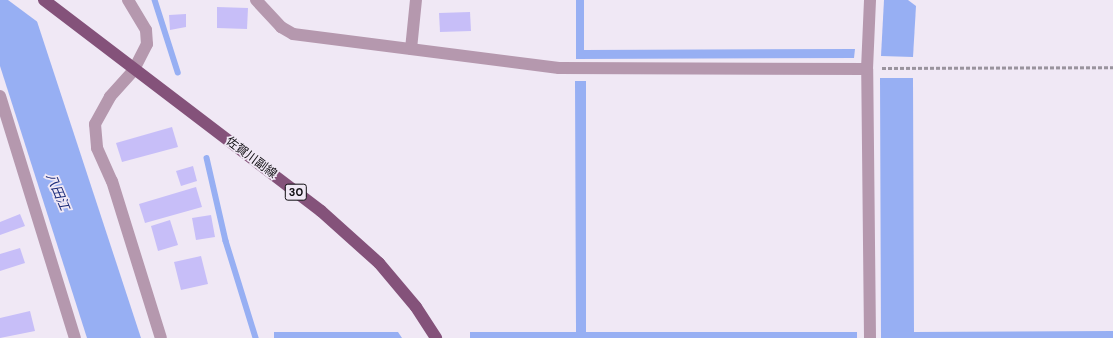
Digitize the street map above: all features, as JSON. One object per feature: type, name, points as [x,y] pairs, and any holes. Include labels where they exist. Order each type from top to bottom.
[{"type":"main road","name":"佐賀川副線","points":[[44,0],[321,211],[379,263],[416,307],[436,338]]},
{"type":"street","points":[[128,0],[146,30],[147,44],[134,70],[110,97],[95,124],[97,148],[112,181],[161,338]]},
{"type":"street","points":[[256,0],[281,27],[293,34],[590,70],[868,69]]},
{"type":"street","points":[[411,49],[416,0]]},
{"type":"street","points":[[870,0],[868,69],[870,338]]},
{"type":"street","points":[[0,96],[74,338]]},
{"type":"path","points":[[868,69],[1113,67]]},
{"type":"water","name":"八田江","points":[[0,0],[30,0],[141,338],[87,338],[0,66]]},
{"type":"water","points":[[576,0],[584,0],[584,50],[855,49],[854,58],[576,59]]},
{"type":"water","points":[[884,0],[908,0],[916,6],[913,57],[881,56]]},
{"type":"water","points":[[880,78],[913,78],[914,332],[1113,331],[1113,338],[881,338]]},
{"type":"water","points":[[575,81],[586,81],[586,332],[857,332],[857,338],[470,338],[470,332],[576,332]]},
{"type":"water","points":[[274,332],[398,332],[402,338],[274,338]]},
{"type":"pier","points":[[8,0],[32,0],[39,23]]},
{"type":"building","points":[[217,7],[248,8],[247,29],[217,28]]},
{"type":"building","points":[[470,12],[471,31],[440,32],[439,13]]},
{"type":"building","points":[[186,14],[186,27],[170,30],[169,15]]},
{"type":"building","points":[[172,127],[178,147],[122,162],[116,143]]},
{"type":"building","points":[[193,166],[197,181],[181,186],[176,171]]},
{"type":"building","points":[[196,187],[202,207],[145,223],[139,204]]},
{"type":"building","points":[[20,214],[25,226],[0,235],[0,222]]},
{"type":"building","points":[[211,215],[215,237],[196,240],[192,218]]},
{"type":"building","points":[[170,220],[178,245],[158,251],[151,226]]},
{"type":"building","points":[[20,248],[25,263],[0,271],[0,254]]},
{"type":"building","points":[[201,256],[208,284],[181,290],[174,262]]},
{"type":"building","points":[[30,311],[35,331],[0,338],[0,318]]},
{"type":"waterway","points":[[155,0],[178,72]]},
{"type":"waterway","points":[[207,158],[226,241],[256,338]]}]
